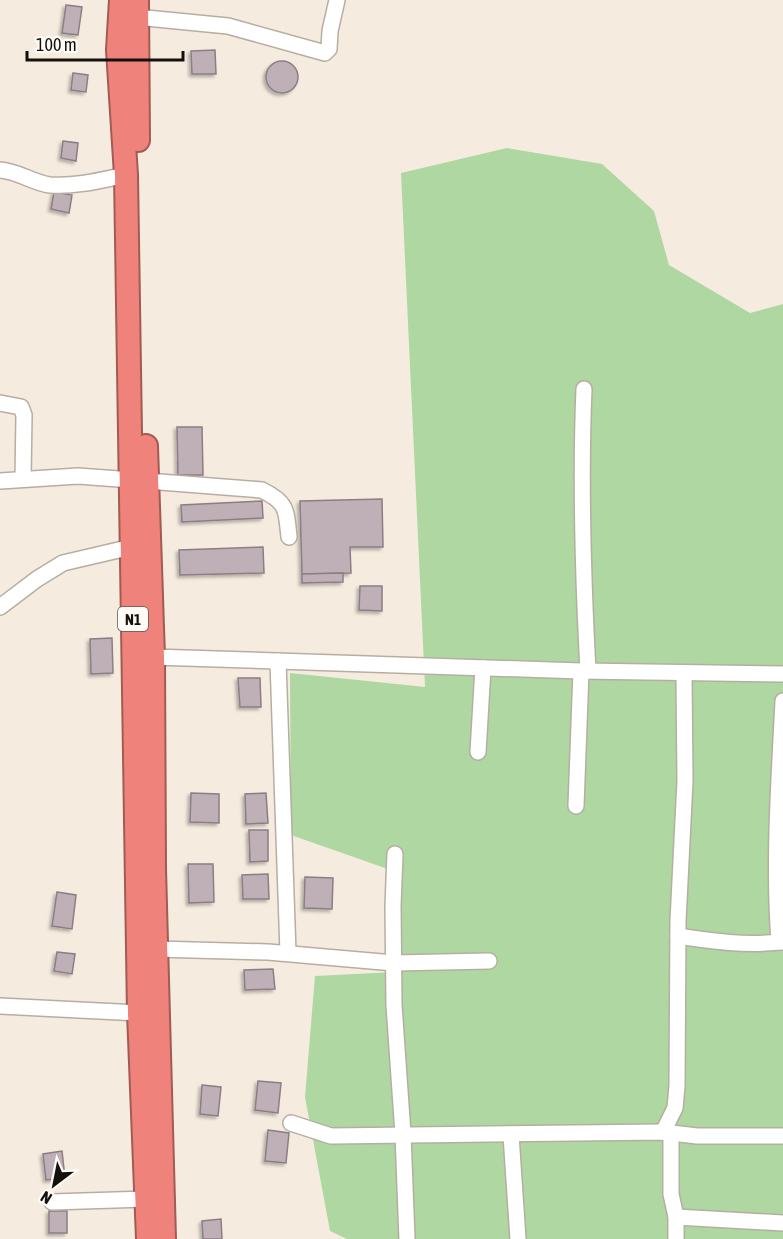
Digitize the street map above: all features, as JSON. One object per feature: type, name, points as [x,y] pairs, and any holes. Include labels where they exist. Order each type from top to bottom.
[{"type":"highway","name":"N1","points":[[121,0],[118,50],[140,481]]},
{"type":"highway","name":"N1","points":[[137,8],[140,481],[139,1013],[148,1239]]},
{"type":"highway","name":"N1","points":[[140,545],[153,657],[156,949],[164,1239]]},
{"type":"street","points":[[137,8],[228,26],[325,53],[329,49],[330,31],[337,0]]},
{"type":"street","points":[[0,170],[10,170],[49,185],[126,175]]},
{"type":"street","points":[[576,806],[584,671],[582,429],[584,389]]},
{"type":"street","points":[[0,403],[21,407],[24,415],[23,479]]},
{"type":"street","points":[[0,481],[78,476],[262,490],[283,503],[289,537]]},
{"type":"street","points":[[0,607],[57,566],[69,561],[140,545]]},
{"type":"street","points":[[153,657],[684,674],[783,674]]},
{"type":"street","points":[[278,661],[288,953]]},
{"type":"street","points":[[478,752],[483,668]]},
{"type":"street","points":[[676,1239],[676,1217],[671,1194],[667,1132],[675,1108],[677,1086],[678,936],[685,781],[684,674]]},
{"type":"street","points":[[678,936],[729,943],[781,942],[778,808],[783,701]]},
{"type":"street","points":[[395,854],[394,1005],[403,1134],[407,1239]]},
{"type":"street","points":[[156,949],[288,953],[394,963],[489,961]]},
{"type":"street","points":[[0,1006],[139,1013]]},
{"type":"street","points":[[291,1124],[331,1136],[667,1132],[697,1136],[783,1136]]},
{"type":"street","points":[[511,1134],[518,1239]]},
{"type":"street","points":[[52,1202],[146,1199]]},
{"type":"street","points":[[676,1217],[783,1223]]},
{"type":"green space","points":[[507,148],[602,164],[654,211],[669,265],[750,313],[783,304],[783,1239],[347,1239],[330,1231],[305,1097],[315,976],[395,972],[402,874],[291,835],[290,673],[425,687],[401,173]]},
{"type":"building","points":[[66,5],[82,7],[78,35],[62,33]]},
{"type":"building","points":[[215,50],[216,74],[192,74],[191,51]]},
{"type":"building","points":[[282,61],[293,66],[298,77],[293,88],[282,93],[271,88],[266,77],[271,66]]},
{"type":"building","points":[[73,73],[88,75],[86,92],[71,90]]},
{"type":"building","points":[[63,141],[78,143],[76,161],[61,158]]},
{"type":"building","points":[[54,192],[72,195],[69,213],[51,209]]},
{"type":"building","points":[[177,427],[202,427],[203,475],[178,475]]},
{"type":"building","points":[[382,499],[383,547],[350,547],[351,573],[302,574],[300,501]]},
{"type":"building","points":[[262,501],[263,518],[182,522],[181,505]]},
{"type":"building","points":[[263,547],[264,573],[180,575],[179,550]]},
{"type":"building","points":[[343,573],[343,582],[302,583],[302,574]]},
{"type":"building","points":[[360,586],[382,586],[382,611],[359,610]]},
{"type":"building","points":[[112,638],[113,673],[91,674],[90,639]]},
{"type":"building","points":[[238,678],[260,678],[261,707],[240,707]]},
{"type":"building","points":[[191,793],[219,794],[219,823],[190,822]]},
{"type":"building","points":[[266,793],[268,823],[246,824],[245,794]]},
{"type":"building","points":[[249,830],[268,830],[268,861],[250,862]]},
{"type":"building","points":[[188,864],[213,864],[214,902],[189,903]]},
{"type":"building","points":[[268,874],[269,899],[243,899],[242,875]]},
{"type":"building","points":[[305,877],[333,878],[332,909],[304,908]]},
{"type":"building","points":[[57,892],[76,895],[72,929],[52,926]]},
{"type":"building","points":[[57,952],[75,954],[72,974],[54,971]]},
{"type":"building","points":[[273,969],[275,989],[245,990],[244,970]]},
{"type":"building","points":[[258,1081],[281,1083],[278,1113],[255,1110]]},
{"type":"building","points":[[202,1085],[221,1087],[218,1116],[200,1114]]},
{"type":"building","points":[[268,1130],[289,1133],[286,1163],[265,1161]]},
{"type":"building","points":[[62,1151],[65,1178],[46,1180],[43,1154]]},
{"type":"building","points":[[49,1211],[67,1211],[67,1233],[49,1233]]},
{"type":"building","points":[[221,1219],[222,1239],[203,1239],[202,1221]]}]
